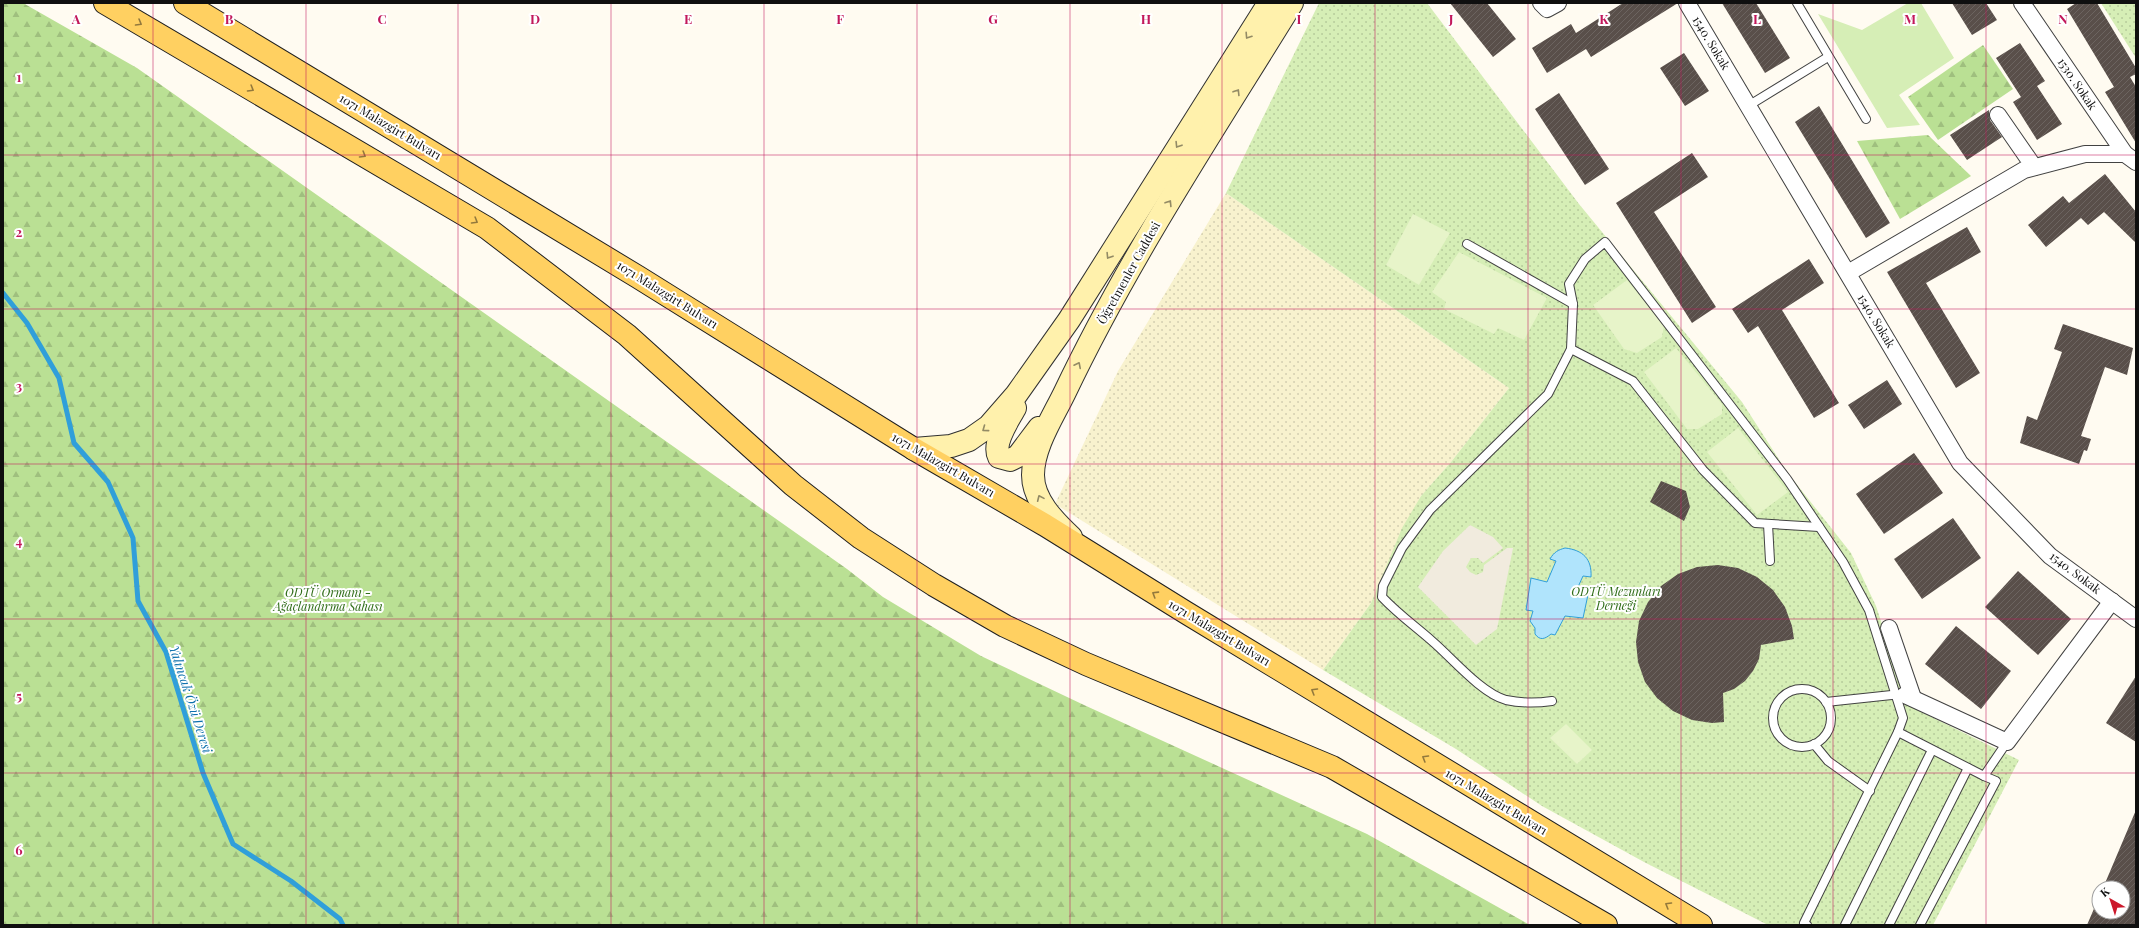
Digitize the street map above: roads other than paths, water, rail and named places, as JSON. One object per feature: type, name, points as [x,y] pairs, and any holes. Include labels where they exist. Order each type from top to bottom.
[{"type":"main road","points":[[105,3],[486,228],[627,335],[793,485],[861,538],[934,585],[1005,626],[1086,664],[1332,767],[1606,925]]},
{"type":"main road","name":"1071 Malazgirt Bulvarı","points":[[185,3],[638,276],[914,449],[1083,548],[1184,612],[1701,925]]},
{"type":"main road","name":"Öğretmenler Caddesi","points":[[914,449],[951,446],[969,440],[990,426],[1016,395],[1069,320],[1269,3]]},
{"type":"main road","name":"Öğretmenler Caddesi","points":[[1083,548],[1052,518],[1038,493],[1033,476],[1034,461],[1040,444],[1128,269],[1292,3]]},
{"type":"main road","points":[[1034,370],[998,442],[996,452],[999,457],[1010,460],[1018,456],[1068,387]]},
{"type":"street","points":[[1541,3],[1547,9],[1558,3]]},
{"type":"street","name":"1540. Sokak","points":[[1687,3],[1960,463],[2050,556],[2136,619]]},
{"type":"street","name":"1530. Sokak","points":[[2022,3],[2130,158]]},
{"type":"street","points":[[1998,115],[2034,167]]},
{"type":"street","points":[[1848,273],[2024,170],[2085,154],[2130,158]]},
{"type":"street","points":[[1889,628],[1905,696],[2007,742],[2112,601]]},
{"type":"lane","points":[[1797,3],[1866,119]]},
{"type":"lane","points":[[1748,106],[1828,57]]},
{"type":"lane","points":[[1552,701],[1540,703],[1505,700],[1481,686],[1432,641],[1397,614],[1382,597],[1383,586],[1402,548],[1430,510],[1548,394],[1571,349],[1573,304],[1569,284],[1585,259],[1605,242],[1787,479],[1843,562],[1869,610],[1905,696],[1903,718],[1898,732],[1804,923],[1807,925]]},
{"type":"lane","points":[[1467,244],[1573,304]]},
{"type":"lane","points":[[1571,349],[1633,380],[1703,470],[1755,523],[1819,527]]},
{"type":"lane","points":[[1768,524],[1770,561]]},
{"type":"lane","points":[[1800,689],[1811,691],[1826,702],[1830,716],[1829,728],[1823,737],[1814,744],[1803,747],[1792,745],[1782,739],[1774,725],[1774,708],[1780,699],[1789,692],[1800,689]]},
{"type":"lane","points":[[1826,702],[1905,696]]},
{"type":"lane","points":[[1898,732],[1996,782],[1920,925]]},
{"type":"lane","points":[[1984,776],[2007,742]]},
{"type":"lane","points":[[1814,744],[1828,761],[1870,791]]},
{"type":"lane","points":[[1845,925],[1932,750]]},
{"type":"lane","points":[[1889,925],[1968,768]]},
{"type":"water","points":[[1565,548],[1581,553],[1588,560],[1590,565],[1591,577],[1583,576],[1578,587],[1589,590],[1583,618],[1565,616],[1555,635],[1551,634],[1545,638],[1539,638],[1535,634],[1535,628],[1530,621],[1533,611],[1526,610],[1531,578],[1547,582],[1556,561],[1550,559],[1556,552]]},
{"type":"waterway","name":"Yalıncak Özü Deresi","points":[[3,293],[27,323],[59,378],[74,443],[108,482],[133,538],[138,601],[166,652],[203,773],[233,844],[291,881],[340,919],[343,925]]},
{"type":"park label","name":"ODTÜ Mezunları Derneği","points":[[1616,599]]},
{"type":"park label","name":"ODTÜ Ormanı - Ağaçlandırma Sahası","points":[[328,600]]}]
